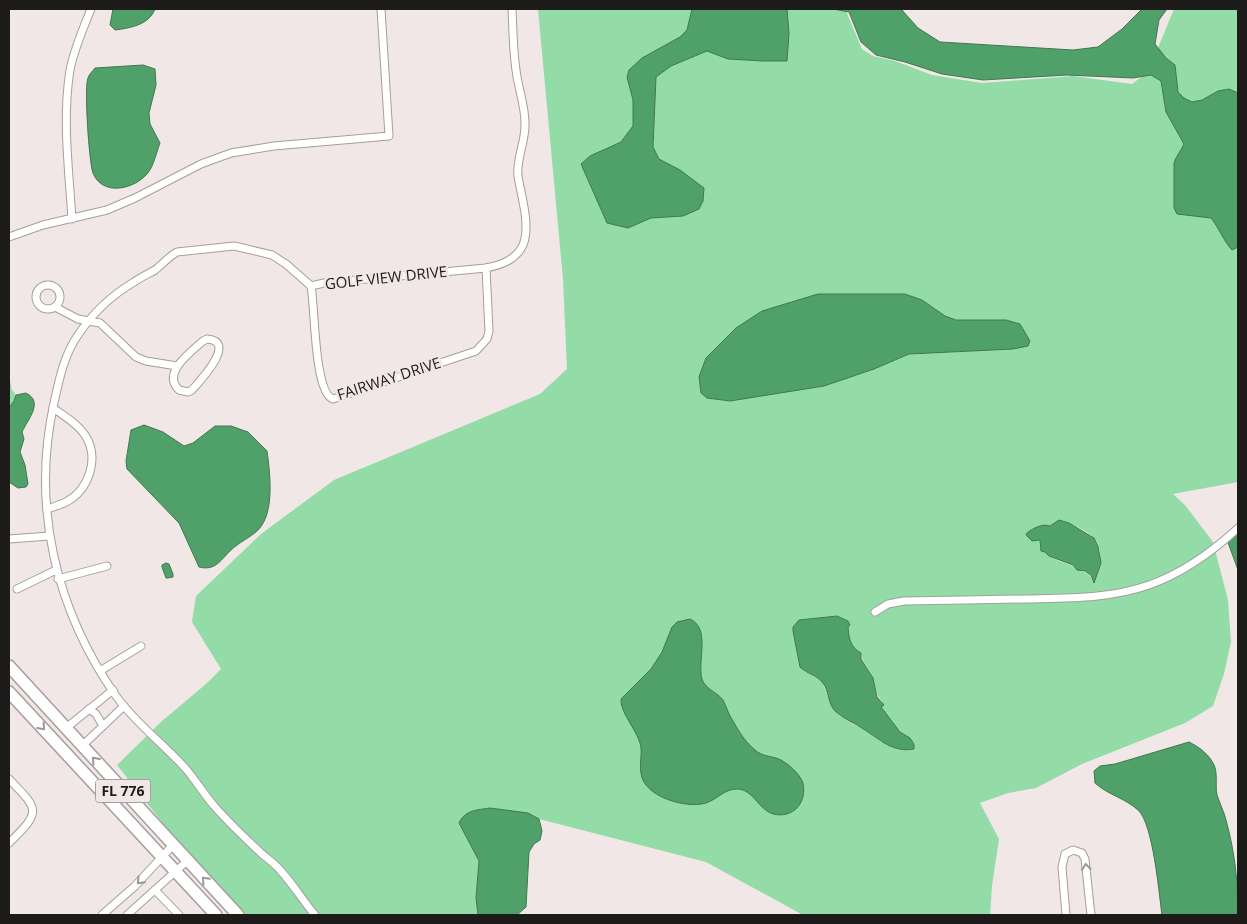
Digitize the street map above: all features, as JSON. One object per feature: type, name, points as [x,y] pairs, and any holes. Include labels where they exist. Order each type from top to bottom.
[{"type":"main road","name":"FL 776","points":[[9,666],[238,915]]},
{"type":"main road","name":"FL 776","points":[[9,692],[216,915]]},
{"type":"main road","points":[[62,749],[78,741]]},
{"type":"street","points":[[72,219],[66,127],[67,92],[75,51],[91,9]]},
{"type":"street","points":[[9,237],[43,225],[107,210],[124,204],[201,164],[231,153],[268,146],[388,136],[381,9]]},
{"type":"street","name":"GOLF VIEW DRIVE","points":[[315,915],[280,869],[215,807],[187,770],[144,730],[124,706],[89,652],[58,579],[49,536],[45,458],[52,408],[58,381],[66,358],[77,336],[90,320],[120,291],[154,270],[169,256],[184,250],[234,246],[272,255],[280,259],[311,286],[486,268],[502,265],[510,261],[526,236],[518,170],[525,124],[516,67],[512,9]]},
{"type":"street","name":"FAIRWAY DRIVE","points":[[311,286],[314,300],[320,378],[326,395],[333,399],[476,351],[489,331],[486,268]]},
{"type":"street","points":[[55,307],[78,319],[100,323],[136,357],[146,361],[178,366]]},
{"type":"street","points":[[211,340],[219,348],[218,355],[192,390],[182,392],[176,388],[174,373],[178,366],[203,341],[211,340]]},
{"type":"street","points":[[47,509],[65,502],[79,492],[88,479],[92,462],[90,445],[86,436],[78,427],[52,408]]},
{"type":"street","points":[[875,612],[888,604],[904,601],[1088,598],[1126,592],[1150,585],[1185,569],[1211,551],[1238,528]]},
{"type":"street","points":[[9,540],[49,536]]},
{"type":"street","points":[[58,579],[107,566]]},
{"type":"street","points":[[17,589],[56,570]]},
{"type":"street","points":[[100,670],[141,646]]},
{"type":"street","points":[[66,728],[113,690]]},
{"type":"street","points":[[78,741],[103,726],[124,706]]},
{"type":"street","points":[[89,709],[96,714],[103,726]]},
{"type":"street","points":[[9,779],[29,800],[32,809],[31,819],[28,824],[9,843]]},
{"type":"street","points":[[102,915],[135,886],[173,845]]},
{"type":"street","points":[[1066,915],[1062,863],[1065,854],[1073,850],[1082,853],[1085,859],[1091,915]]},
{"type":"street","points":[[127,915],[187,861]]},
{"type":"street","points":[[156,890],[179,915]]},
{"type":"shaded area","points":[[113,9],[155,9],[144,22],[133,27],[115,30],[110,25]]},
{"type":"shaded area","points":[[538,9],[847,9],[846,11],[862,49],[873,56],[895,61],[932,75],[982,83],[1073,76],[1132,84],[1148,72],[1174,9],[1238,9],[1238,482],[1173,494],[1185,505],[1213,542],[1228,600],[1231,642],[1224,674],[1213,706],[1185,723],[1082,764],[1036,788],[1008,793],[980,803],[999,839],[990,915],[803,915],[706,862],[539,819],[528,813],[459,823],[479,861],[476,898],[478,915],[245,915],[183,849],[117,765],[162,721],[221,669],[192,622],[196,596],[261,534],[334,480],[540,394],[567,369],[563,279]],"holes":[[[1069,523],[1082,529],[1097,541],[1100,559],[1098,572],[1093,582],[1088,574],[1047,554],[1040,540],[1031,538],[1027,533],[1033,528]],[[837,616],[848,621],[850,624],[848,627],[851,642],[854,648],[861,653],[872,675],[877,694],[882,701],[881,707],[900,732],[914,743],[914,749],[881,742],[864,729],[853,724],[840,714],[828,697],[822,681],[804,671],[801,667],[793,627],[799,620]]]},
{"type":"shaded area","points":[[692,9],[787,9],[789,33],[787,61],[728,59],[707,51],[671,66],[656,77],[653,147],[659,159],[680,170],[704,188],[703,201],[699,209],[683,216],[651,218],[628,228],[607,223],[581,164],[590,156],[621,142],[633,126],[633,100],[627,77],[629,70],[642,58],[680,37],[687,30]]},
{"type":"shaded area","points":[[833,9],[901,9],[918,28],[940,42],[1073,50],[1098,47],[1122,29],[1142,9],[1167,9],[1159,20],[1155,44],[1166,58],[1175,65],[1178,92],[1192,102],[1202,100],[1218,91],[1229,89],[1238,93],[1238,247],[1232,250],[1211,218],[1177,214],[1174,208],[1174,163],[1184,144],[1166,112],[1161,81],[1151,75],[1133,78],[1067,75],[983,80],[942,74],[876,55],[861,42],[849,12]]},
{"type":"shaded area","points":[[143,65],[155,69],[156,85],[149,113],[150,124],[160,143],[147,174],[134,184],[126,187],[110,188],[97,180],[91,166],[87,109],[88,78],[95,68]]},
{"type":"shaded area","points":[[818,294],[905,294],[922,300],[945,316],[956,320],[1006,320],[1020,324],[1030,341],[1028,346],[1013,349],[909,354],[874,369],[824,386],[730,401],[707,398],[701,393],[699,377],[706,358],[736,328],[762,311]]},
{"type":"shaded area","points":[[9,376],[12,390],[16,395],[9,408]]},
{"type":"shaded area","points":[[26,393],[34,401],[33,411],[22,432],[24,439],[20,452],[25,465],[28,484],[26,487],[18,488],[9,482],[9,408],[16,395]]},
{"type":"shaded area","points":[[144,425],[163,432],[184,446],[193,443],[215,426],[231,426],[248,432],[267,451],[270,492],[267,514],[263,523],[255,533],[233,548],[220,562],[209,568],[199,567],[179,523],[127,469],[126,461],[131,430]]},
{"type":"shaded area","points":[[1059,520],[1069,523],[1094,538],[1098,546],[1101,563],[1094,583],[1091,575],[1085,571],[1077,570],[1073,565],[1049,556],[1041,551],[1040,540],[1032,541],[1026,535],[1029,531],[1045,525],[1050,526]]},
{"type":"shaded area","points":[[1238,528],[1238,570],[1226,537]]},
{"type":"shaded area","points":[[169,564],[173,577],[166,578],[162,565]]},
{"type":"shaded area","points":[[837,616],[848,621],[850,625],[848,627],[851,642],[854,648],[861,653],[861,659],[873,678],[877,697],[884,705],[881,707],[900,732],[910,738],[914,744],[914,749],[900,749],[888,745],[838,714],[831,705],[823,683],[800,667],[793,627],[799,620]]},
{"type":"shaded area","points":[[690,619],[696,623],[702,637],[701,672],[702,679],[708,688],[723,700],[738,729],[755,750],[760,754],[784,762],[802,780],[803,797],[797,808],[793,811],[787,814],[773,814],[768,812],[747,792],[737,789],[732,789],[706,803],[688,804],[678,802],[657,795],[649,789],[644,781],[641,773],[640,743],[623,709],[621,699],[651,669],[662,652],[672,627],[677,622]]},
{"type":"shaded area","points":[[1189,742],[1207,754],[1215,768],[1217,795],[1226,820],[1234,856],[1238,915],[1162,915],[1151,843],[1143,817],[1133,806],[1105,791],[1095,783],[1094,771],[1100,766],[1115,764]]},
{"type":"shaded area","points":[[490,808],[528,813],[539,819],[542,831],[540,840],[534,844],[529,852],[526,907],[517,915],[478,915],[476,898],[479,861],[459,823],[468,813]]}]
